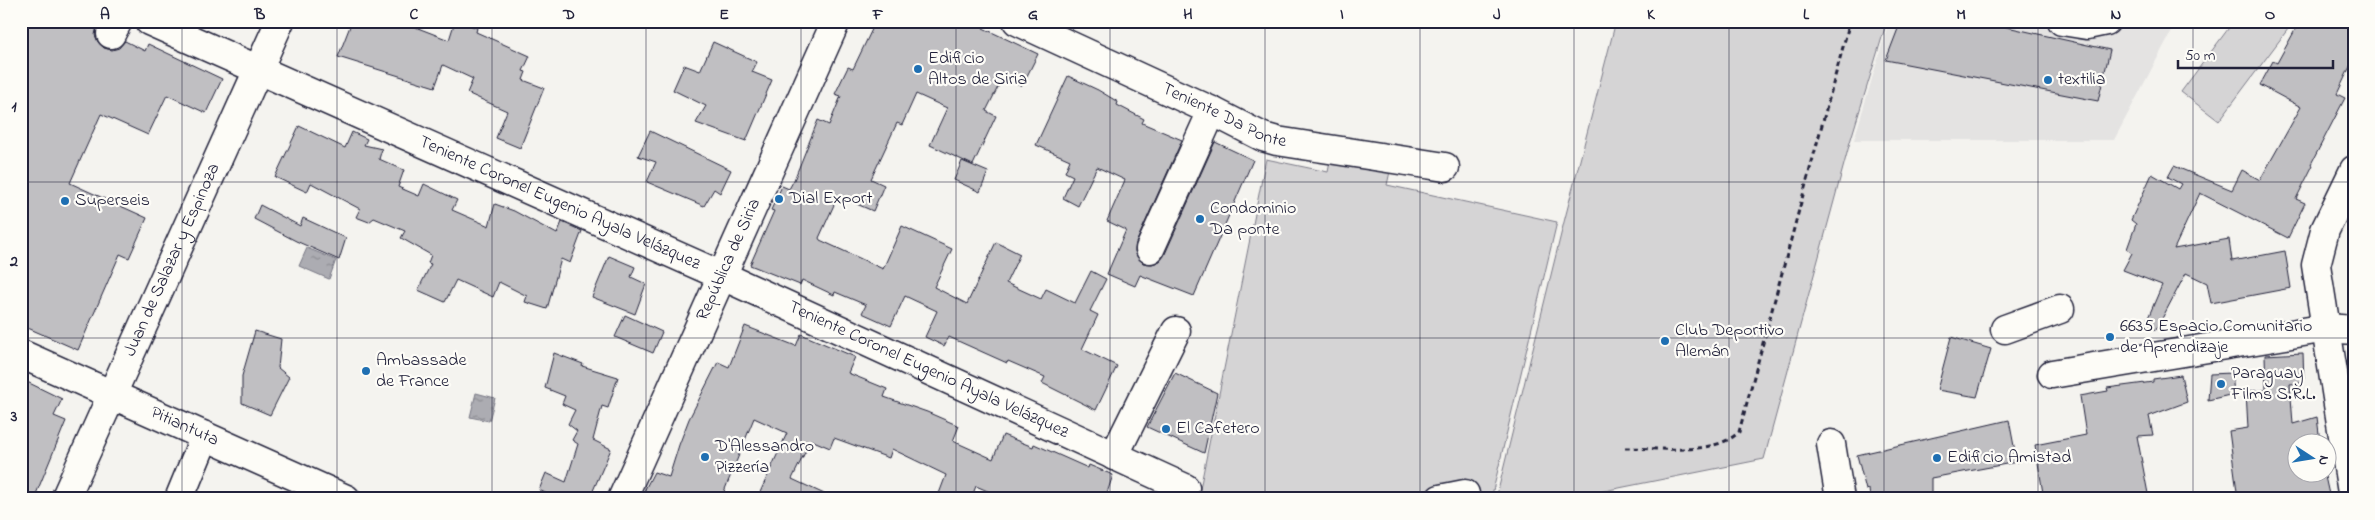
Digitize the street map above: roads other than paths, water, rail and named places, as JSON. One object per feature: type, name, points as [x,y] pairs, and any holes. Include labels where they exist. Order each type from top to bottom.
[{"type":"street","name":"Teniente Coronel Eugenio Ayala Velázquez","points":[[149,21],[722,276],[1185,488]]},
{"type":"street","name":"Juan de Salazar y Espinoza","points":[[65,499],[280,21]]},
{"type":"street","name":"República de Siria","points":[[622,499],[836,21]]},
{"type":"street","name":"Teniente Da Ponte","points":[[1017,21],[1212,111],[1263,137],[1277,141],[1445,167]]},
{"type":"street","points":[[2062,21],[2087,25],[2106,21]]},
{"type":"street","points":[[1150,248],[1212,111]]},
{"type":"street","points":[[2353,499],[2340,329],[2316,265],[2325,230],[2354,170]]},
{"type":"street","points":[[2005,329],[2060,310]]},
{"type":"street","points":[[2052,374],[2340,329]]},
{"type":"street","points":[[1114,456],[1176,331]]},
{"type":"street","name":"Pitiantuta","points":[[21,354],[346,499]]},
{"type":"street","points":[[179,499],[205,436]]},
{"type":"street","points":[[1831,444],[1840,499]]},
{"type":"water","points":[[307,248],[336,260],[329,279],[299,266]]},
{"type":"water","points":[[476,393],[495,398],[489,421],[470,417]]},
{"type":"place","name":"Edificio Altos de Siria","points":[[918,69]]},
{"type":"place","name":"textilia","points":[[2048,80]]},
{"type":"place","name":"Dial Export","points":[[779,199]]},
{"type":"place","name":"Superseis","points":[[65,201]]},
{"type":"place","name":"Condominio Da ponte","points":[[1200,219]]},
{"type":"place","name":"6635 Espacio Comunitario de Aprendizaje","points":[[2110,337]]},
{"type":"place","name":"Club Deportivo Alemán","points":[[1665,341]]},
{"type":"place","name":"Ambassade de France","points":[[366,371]]},
{"type":"place","name":"Paraguay Films S.R.L.","points":[[2221,384]]},
{"type":"place","name":"El Cafetero","points":[[1166,429]]},
{"type":"place","name":"D'Alessandro Pizzería","points":[[705,457]]},
{"type":"place","name":"Edificio Amistad","points":[[1937,458]]}]
